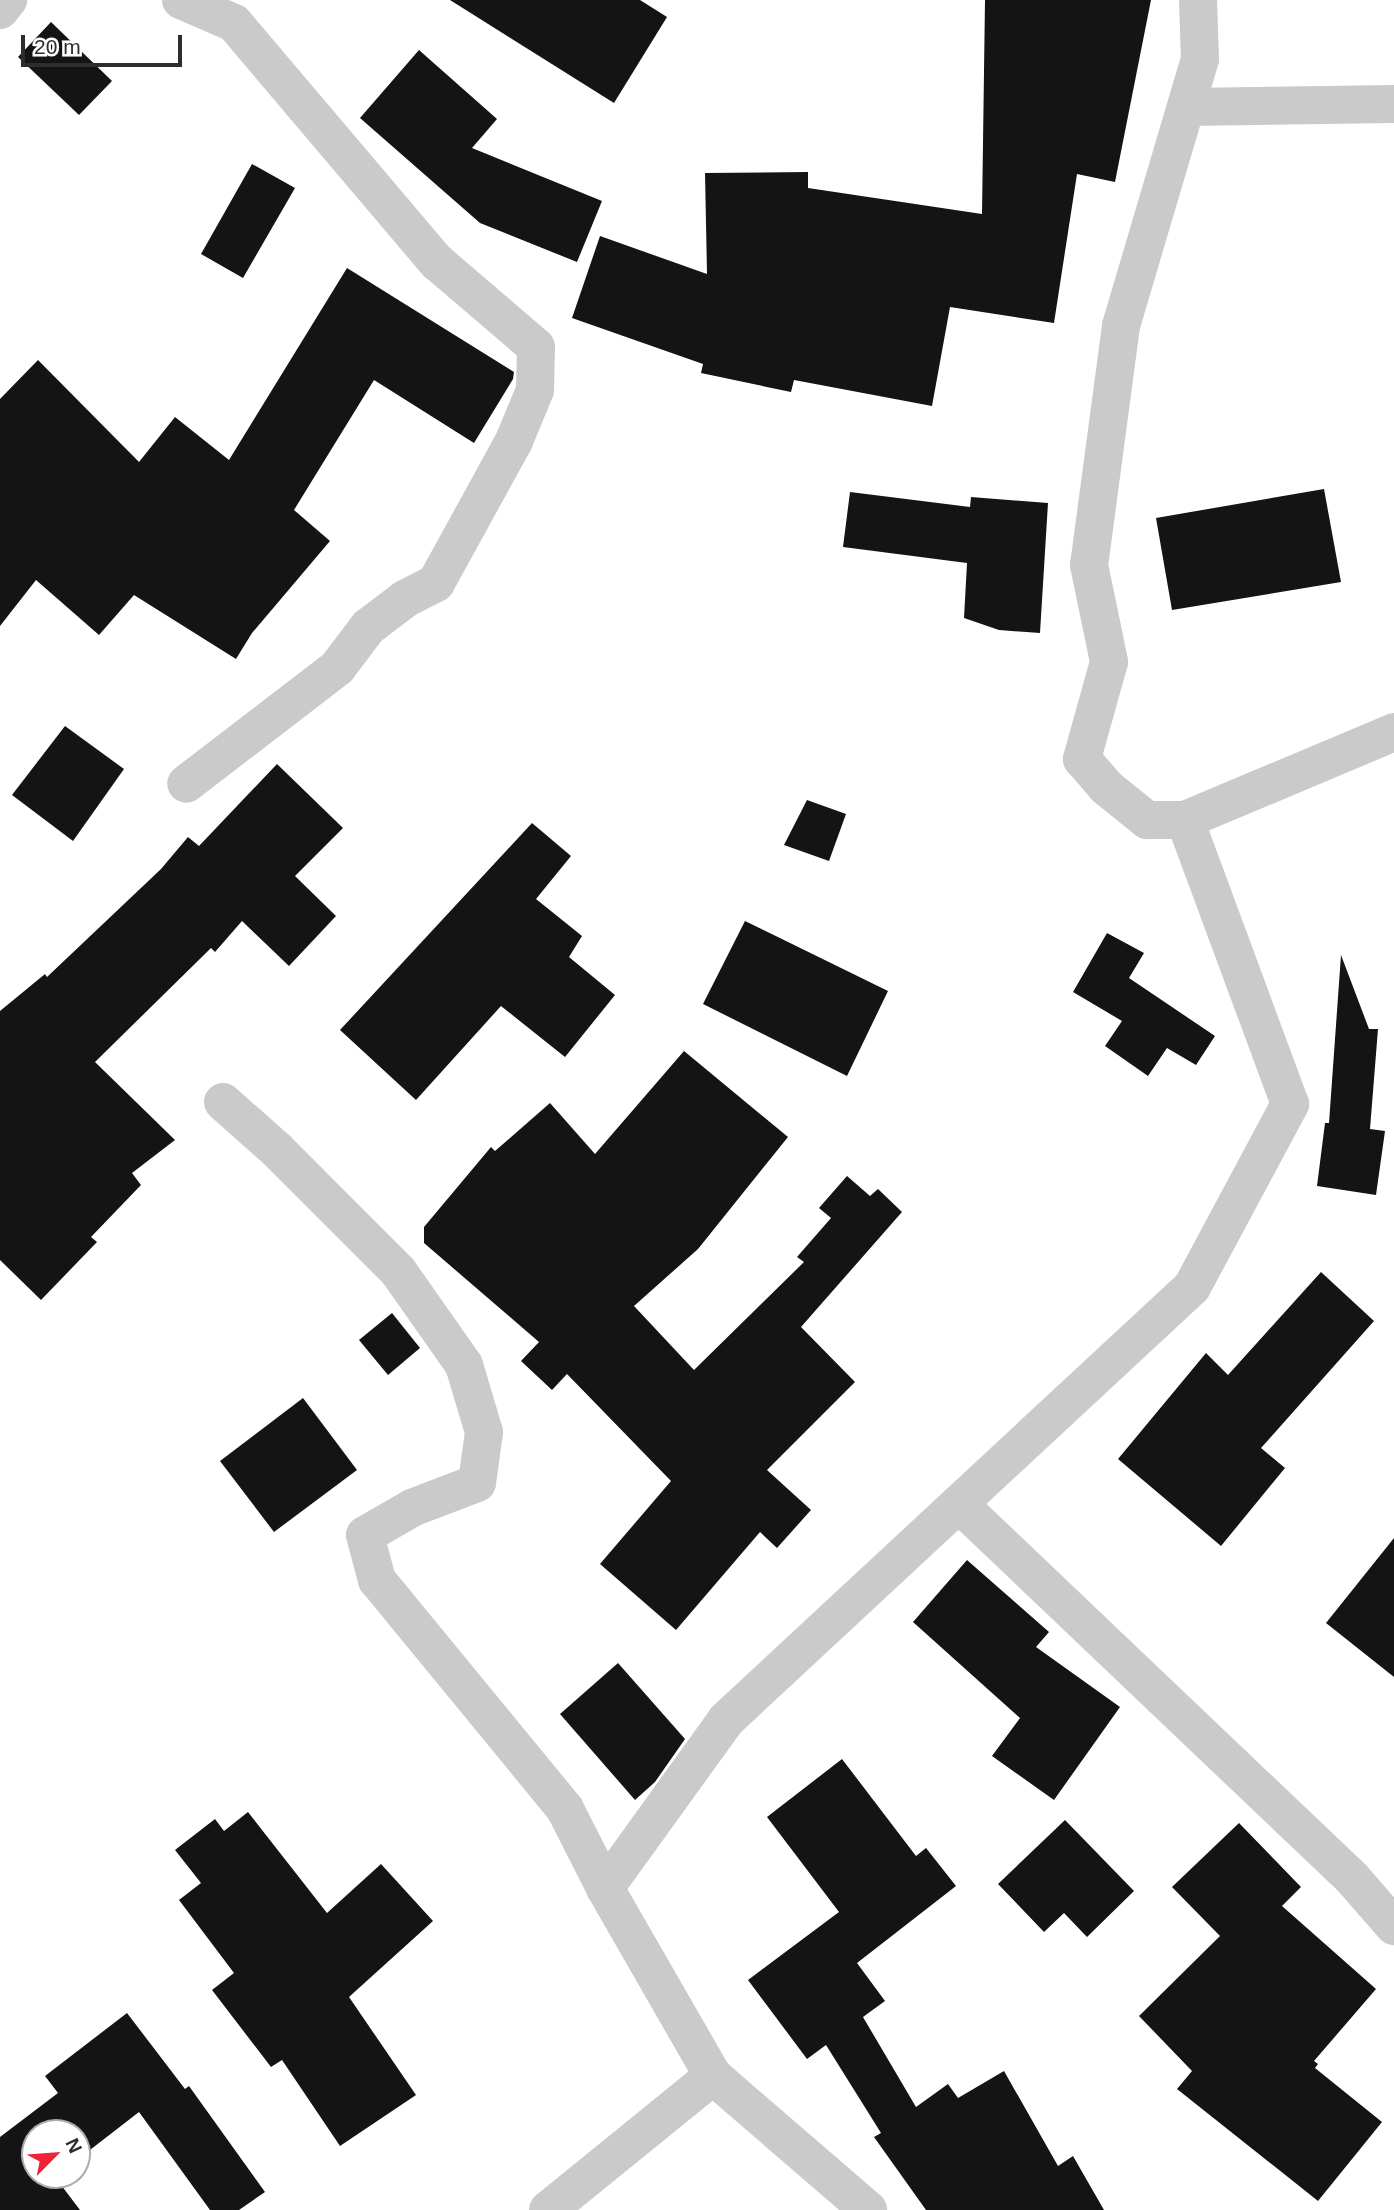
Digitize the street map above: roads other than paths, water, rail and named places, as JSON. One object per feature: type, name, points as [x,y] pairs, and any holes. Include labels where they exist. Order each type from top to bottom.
[{"type":"street","points":[[0,10],[8,0]]},
{"type":"street","points":[[181,0],[234,23],[437,262],[501,314],[536,347],[536,390],[514,441],[436,583],[405,599],[368,627],[337,668],[186,784]]},
{"type":"street","points":[[1198,0],[1200,59],[1121,326],[1089,565],[1109,662],[1082,759],[1105,787],[1147,820],[1185,820],[1394,732]]},
{"type":"street","points":[[1186,107],[1394,104]]},
{"type":"street","points":[[605,1888],[726,1720],[1192,1287],[1290,1104],[1185,820]]},
{"type":"street","points":[[223,1102],[277,1150],[398,1271],[464,1365],[484,1432],[477,1483],[412,1508],[365,1535],[377,1580],[565,1809],[605,1888],[713,2076],[868,2210]]},
{"type":"street","points":[[959,1504],[1352,1878],[1394,1926]]},
{"type":"street","points":[[548,2210],[713,2076]]}]
